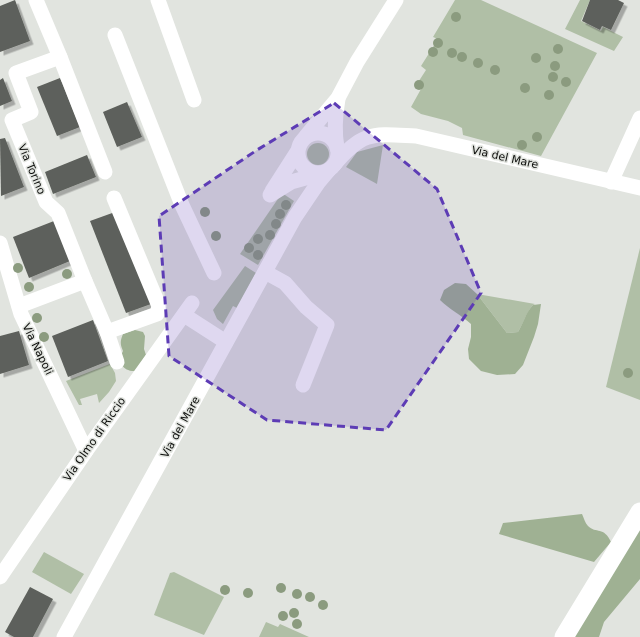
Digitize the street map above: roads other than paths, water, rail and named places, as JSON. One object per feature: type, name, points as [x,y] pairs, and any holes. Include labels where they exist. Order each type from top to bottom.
[{"type":"main road","points":[[564,637],[640,512]]},
{"type":"street","points":[[36,0],[105,172]]},
{"type":"street","points":[[158,0],[194,100]]},
{"type":"street","points":[[297,152],[270,195],[291,182],[329,170],[337,160],[325,138],[338,98],[357,62],[396,0]]},
{"type":"street","points":[[115,35],[182,205],[214,273]]},
{"type":"street","name":"Via Torino","points":[[60,57],[16,73],[31,112],[6,122],[46,202],[58,213],[107,332],[117,362]]},
{"type":"street","points":[[325,138],[335,116],[338,98]]},
{"type":"street","points":[[611,182],[640,118]]},
{"type":"street","name":"Via del Mare","points":[[64,637],[295,217],[306,192],[318,183],[353,144],[368,137],[383,134],[416,136],[640,188]]},
{"type":"street","points":[[329,170],[316,174],[300,165],[297,152],[301,140],[368,137]]},
{"type":"street","points":[[107,332],[157,314],[159,306],[114,198]]},
{"type":"street","name":"Via Napoli","points":[[0,243],[19,306],[86,451]]},
{"type":"street","points":[[265,272],[285,283],[306,307],[327,326],[303,385]]},
{"type":"street","points":[[19,306],[85,281]]},
{"type":"street","name":"Via Olmo di Riccio","points":[[0,577],[86,451],[188,309],[226,342]]}]
